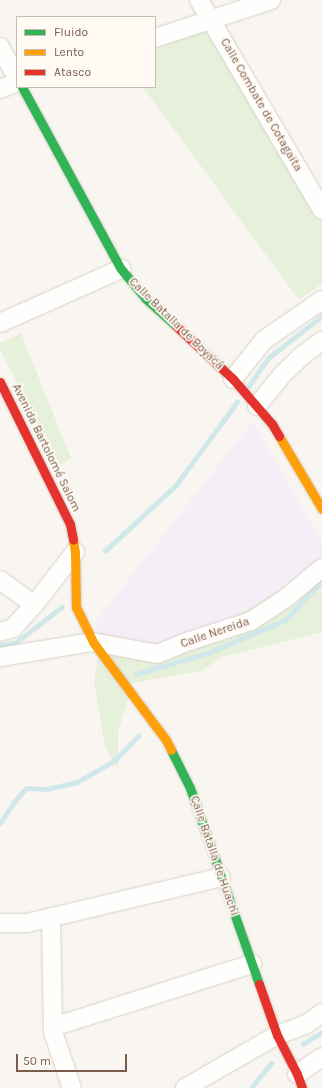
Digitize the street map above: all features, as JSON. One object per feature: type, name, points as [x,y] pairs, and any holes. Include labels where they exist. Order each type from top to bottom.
[{"type":"street","name":"Calle Combate de Cotagaita","points":[[199,0],[322,210]]},
{"type":"street","points":[[156,38],[271,0]]},
{"type":"street","points":[[0,47],[16,76]]},
{"type":"street","points":[[0,88],[16,82]]},
{"type":"street","name":"Calle Batalla de Boyacá","points":[[23,88],[121,269],[146,299],[233,379],[257,406],[272,424],[322,509]]},
{"type":"street","points":[[0,322],[121,269]]},
{"type":"street","points":[[233,379],[264,340],[322,300]]},
{"type":"street","points":[[257,406],[282,376],[304,354],[322,341]]},
{"type":"street","name":"Avenida Bartolomé Salom","points":[[0,382],[70,524],[75,552],[76,607],[93,642]]},
{"type":"street","points":[[0,632],[13,628],[34,605],[75,552]]},
{"type":"street","name":"Calle Nereida","points":[[0,657],[93,642],[157,654],[190,641],[252,621],[286,598],[322,568]]},
{"type":"street","points":[[0,580],[34,605]]},
{"type":"street","name":"Calle Batalla de Huachi","points":[[93,642],[166,740],[190,788],[277,1035],[299,1081]]},
{"type":"street","points":[[0,923],[27,923],[221,877]]},
{"type":"street","points":[[51,917],[53,1027],[72,1088]]},
{"type":"street","points":[[53,1027],[252,964]]},
{"type":"street","points":[[186,1088],[277,1035],[305,1025],[322,1013]]},
{"type":"street","points":[[299,1081],[322,1057]]},
{"type":"shaded area","points":[[253,421],[322,543],[322,564],[242,613],[161,656],[101,638],[95,622]]},
{"type":"green space","points":[[209,28],[218,43],[232,36],[310,178],[300,184],[322,223],[322,284],[299,300],[144,88],[156,88],[156,45]]},
{"type":"green space","points":[[21,333],[71,458],[60,465],[0,350],[0,343]]},
{"type":"green space","points":[[322,564],[322,632],[222,657],[201,671],[133,683],[118,732],[118,769],[105,747],[94,681],[101,638],[161,656],[242,613]]},
{"type":"waterway","points":[[248,387],[268,358],[322,316]]},
{"type":"waterway","points":[[105,551],[176,485],[237,402]]},
{"type":"waterway","points":[[136,674],[208,653],[285,620],[322,581]]},
{"type":"waterway","points":[[0,645],[15,643],[62,607]]},
{"type":"waterway","points":[[0,823],[14,802],[26,788],[47,789],[77,782],[114,761],[138,736]]},
{"type":"waterway","points":[[303,1044],[322,1032]]},
{"type":"waterway","points":[[251,1088],[271,1063]]},
{"type":"traffic: fast","points":[[23,88],[121,269],[146,299],[176,326]]},
{"type":"traffic: fast","points":[[171,750],[190,788],[259,984]]},
{"type":"traffic: slow","points":[[279,436],[322,509]]},
{"type":"traffic: slow","points":[[73,540],[75,552],[76,607],[93,642],[166,740],[171,750]]},
{"type":"traffic: jam","points":[[176,326],[233,379],[272,424],[279,436]]},
{"type":"traffic: jam","points":[[0,382],[70,524],[73,540]]},
{"type":"traffic: jam","points":[[259,984],[277,1035],[297,1074],[302,1088]]}]
